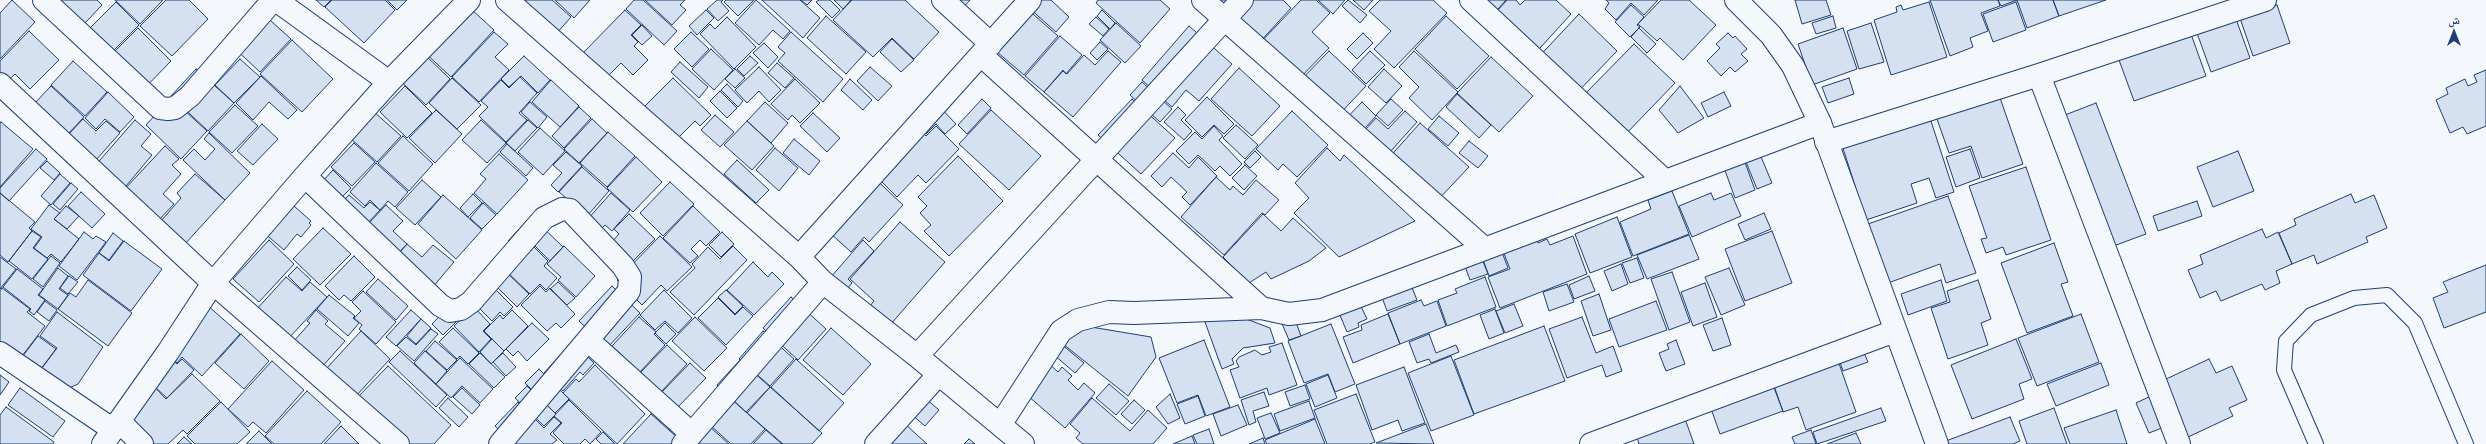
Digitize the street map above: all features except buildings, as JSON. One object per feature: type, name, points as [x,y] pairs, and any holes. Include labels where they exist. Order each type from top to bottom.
[{"type":"street","points":[[44,0],[160,108],[175,108],[190,96],[274,0],[389,82]]},
{"type":"street","points":[[111,431],[168,352],[213,283],[305,176],[389,82],[469,0]]},
{"type":"street","points":[[508,0],[799,258],[823,282],[917,356],[1023,444]]},
{"type":"street","points":[[943,0],[986,49],[1097,159],[1262,308]]},
{"type":"street","points":[[799,258],[1030,0]]},
{"type":"street","points":[[1204,0],[1484,248]]},
{"type":"street","points":[[917,356],[1242,0]]},
{"type":"street","points":[[1471,0],[1664,180]]},
{"type":"street","points":[[1736,0],[1771,35],[1793,66],[1823,133],[1937,444]]},
{"type":"street","points":[[1000,425],[1061,331],[1078,320],[1109,312],[1134,313],[1262,308],[1289,314],[1322,310],[1664,180],[1823,133],[2039,75],[2266,0]]},
{"type":"street","points":[[2039,75],[2179,444]]},
{"type":"street","points":[[0,84],[213,283],[398,444]]},
{"type":"street","points":[[305,176],[440,304],[450,311],[461,309],[471,302],[544,218],[554,212],[570,210],[623,266],[632,283],[630,291],[500,444]]},
{"type":"street","points":[[589,341],[688,439],[823,282]]},
{"type":"street","points":[[1591,444],[1895,331]]},
{"type":"street","points":[[0,353],[111,431],[142,444]]},
{"type":"street","points":[[876,444],[939,374]]},
{"type":"lane","points":[[2316,444],[2284,370],[2286,341],[2311,315],[2354,298],[2387,295],[2415,323],[2466,444]]}]
